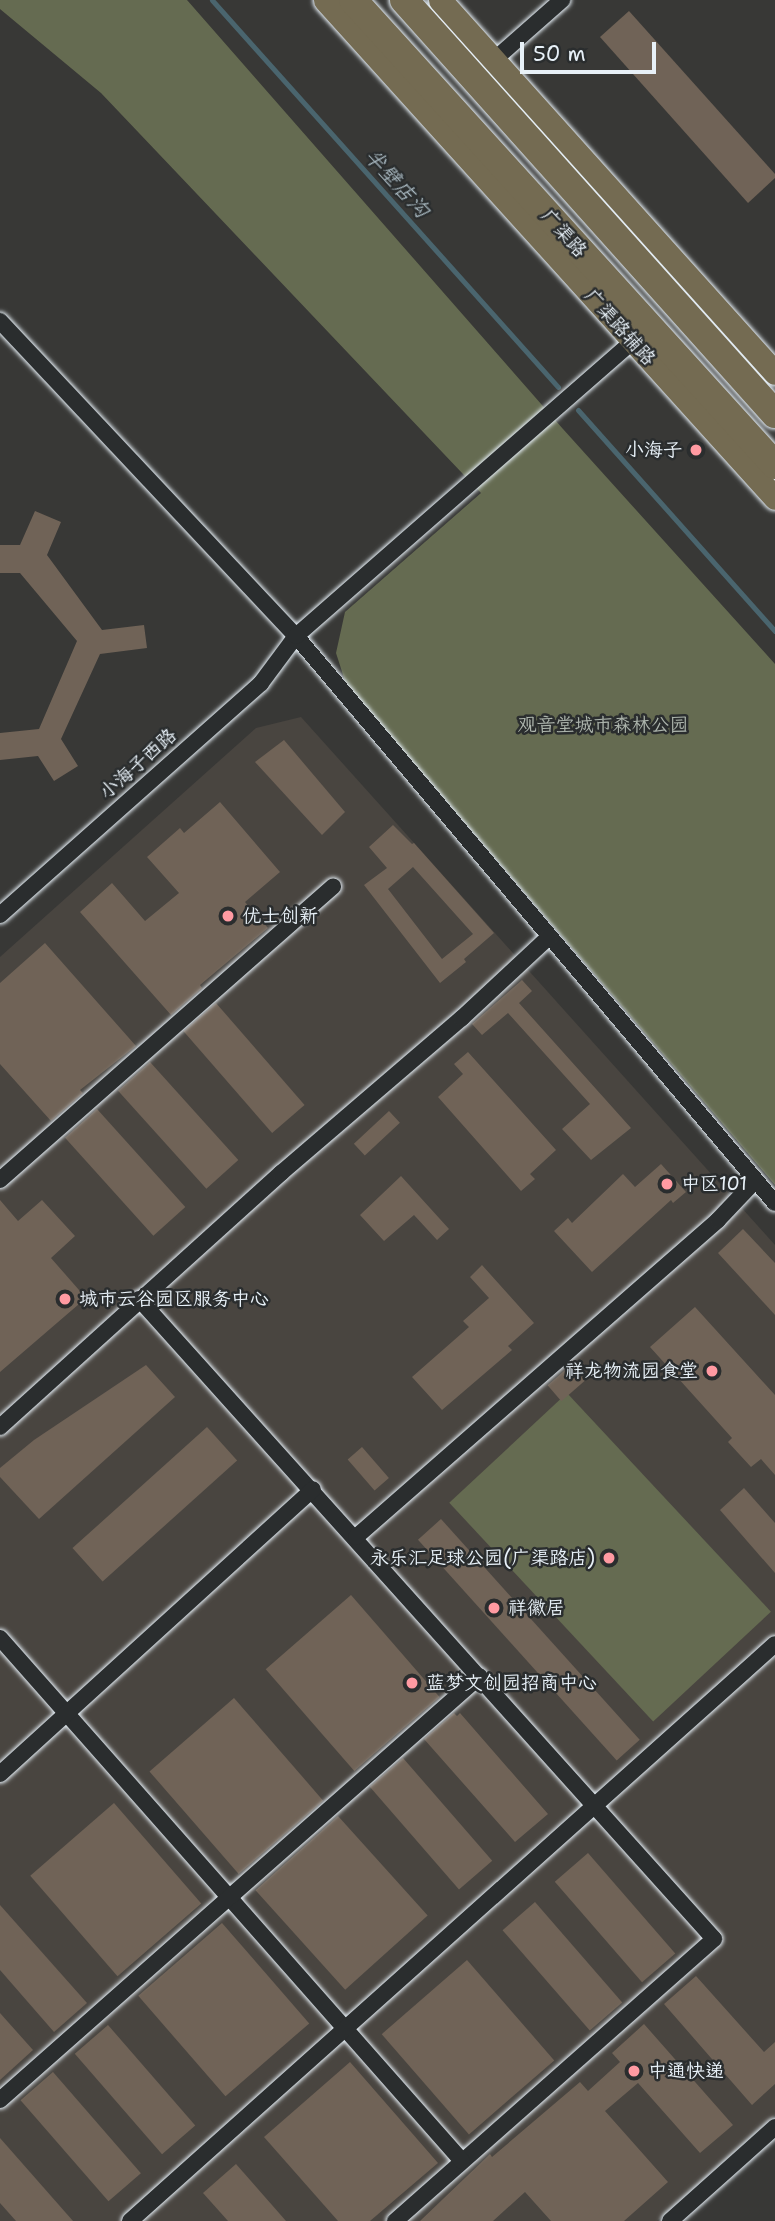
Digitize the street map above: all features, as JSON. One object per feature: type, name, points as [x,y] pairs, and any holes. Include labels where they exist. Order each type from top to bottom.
[{"type":"highway","name":"广渠路","points":[[353,0],[775,465]]},
{"type":"highway","name":"广渠路","points":[[404,0],[775,414]]},
{"type":"main road","name":"广渠路辅路","points":[[325,0],[775,498]]},
{"type":"main road","points":[[440,0],[775,373]]},
{"type":"street","points":[[494,60],[562,0]]},
{"type":"street","points":[[0,321],[296,636],[775,1203]]},
{"type":"street","name":"小海子西路","points":[[0,915],[261,683],[296,636],[633,341]]},
{"type":"street","points":[[0,1181],[332,886]]},
{"type":"street","points":[[0,1427],[139,1299],[462,1018],[549,937]]},
{"type":"street","points":[[356,1537],[718,1220],[755,1181]]},
{"type":"street","points":[[139,1299],[313,1489],[714,1939],[394,2221]]},
{"type":"street","points":[[0,1774],[313,1489]]},
{"type":"street","points":[[0,1638],[462,2161]]},
{"type":"street","points":[[130,2221],[775,1644]]},
{"type":"street","points":[[0,2100],[480,1676]]},
{"type":"street","points":[[670,2221],[775,2127]]},
{"type":"shaded area","points":[[301,717],[775,1245],[775,2115],[657,2221],[0,2221],[0,957],[256,728]]},
{"type":"green space","name":"观音堂城市森林公园","points":[[0,0],[187,0],[563,429],[775,664],[775,1185],[346,684],[336,653],[345,612],[481,493],[101,93],[0,9]]},
{"type":"green space","name":"永乐汇足球公园(广渠路店)","points":[[567,1393],[771,1612],[653,1721],[449,1503]]},
{"type":"building","points":[[629,11],[775,174],[775,178],[748,203],[600,37]]},
{"type":"building","points":[[35,511],[61,522],[47,555],[102,630],[144,625],[147,648],[100,654],[61,739],[78,766],[54,781],[38,756],[0,760],[0,733],[39,729],[77,641],[20,573],[0,573],[0,545],[20,545]]},
{"type":"building","points":[[284,740],[345,812],[322,835],[255,762]]},
{"type":"building","points":[[220,802],[280,872],[245,902],[268,928],[200,985],[202,988],[171,1015],[80,912],[112,883],[145,921],[179,893],[147,857],[180,828],[184,833]]},
{"type":"building","points":[[393,825],[414,843],[494,933],[464,959],[466,962],[440,983],[364,885],[387,868],[369,847]],"holes":[[[413,867],[473,934],[442,959],[388,889]]]},
{"type":"building","points":[[45,943],[136,1046],[80,1090],[83,1093],[51,1121],[0,1064],[0,983]]},
{"type":"building","points":[[522,980],[532,991],[519,1003],[631,1128],[591,1160],[562,1129],[590,1104],[508,1013],[482,1035],[472,1024]]},
{"type":"building","points":[[216,1003],[305,1105],[272,1133],[184,1031]]},
{"type":"building","points":[[468,1052],[556,1150],[530,1174],[535,1179],[521,1191],[438,1097],[463,1074],[454,1064]]},
{"type":"building","points":[[150,1062],[238,1160],[206,1189],[118,1091]]},
{"type":"building","points":[[97,1109],[185,1207],[153,1236],[65,1138]]},
{"type":"building","points":[[389,1111],[400,1123],[365,1155],[354,1144]]},
{"type":"building","points":[[661,1164],[686,1192],[673,1203],[671,1200],[592,1272],[554,1231],[568,1218],[572,1223],[623,1174],[635,1187]]},
{"type":"building","points":[[401,1176],[449,1229],[437,1240],[414,1215],[384,1241],[360,1215]]},
{"type":"building","points":[[0,1200],[18,1221],[42,1200],[75,1236],[51,1258],[86,1298],[0,1372]]},
{"type":"building","points":[[743,1229],[775,1263],[775,1315],[718,1253]]},
{"type":"building","points":[[482,1265],[534,1323],[508,1346],[512,1350],[442,1410],[412,1377],[469,1327],[463,1321],[489,1298],[470,1277]]},
{"type":"building","name":"祥龙物流园食堂","points":[[695,1307],[775,1395],[775,1475],[761,1459],[751,1467],[728,1442],[732,1438],[650,1347]]},
{"type":"building","points":[[146,1365],[175,1397],[39,1519],[0,1477],[0,1468],[34,1440]]},
{"type":"building","points":[[571,1365],[585,1381],[561,1401],[548,1385]]},
{"type":"building","points":[[207,1427],[237,1460],[103,1582],[72,1548]]},
{"type":"building","points":[[362,1447],[389,1478],[375,1490],[348,1459]]},
{"type":"building","points":[[744,1488],[775,1523],[775,1573],[720,1510]]},
{"type":"building","points":[[441,1519],[640,1740],[617,1760],[418,1540]]},
{"type":"building","points":[[351,1595],[440,1697],[354,1771],[266,1669]]},
{"type":"building","points":[[234,1698],[323,1801],[239,1874],[149,1771]]},
{"type":"building","points":[[454,1713],[457,1716],[460,1713],[548,1814],[515,1842],[424,1739]]},
{"type":"building","points":[[403,1758],[492,1861],[459,1890],[370,1787]]},
{"type":"building","points":[[114,1803],[201,1903],[117,1976],[30,1876]]},
{"type":"building","points":[[338,1816],[428,1916],[345,1990],[256,1890]]},
{"type":"building","points":[[588,1853],[675,1953],[642,1982],[555,1882]]},
{"type":"building","points":[[535,1902],[622,2002],[590,2031],[503,1930]]},
{"type":"building","points":[[0,1905],[87,2003],[54,2032],[0,1970]]},
{"type":"building","points":[[222,1923],[309,2023],[225,2096],[138,1996]]},
{"type":"building","points":[[467,1960],[554,2060],[469,2135],[382,2034]]},
{"type":"building","points":[[696,1976],[764,2052],[775,2042],[775,2084],[752,2105],[664,2004]]},
{"type":"building","points":[[0,2013],[33,2050],[0,2080]]},
{"type":"building","points":[[644,2024],[733,2125],[700,2153],[638,2083],[605,2111],[668,2182],[624,2221],[551,2221],[525,2192],[493,2221],[420,2221],[490,2154],[492,2157],[580,2082],[588,2091],[620,2062],[612,2053]]},
{"type":"building","points":[[108,2025],[195,2125],[162,2154],[75,2054]]},
{"type":"building","points":[[350,2062],[438,2163],[370,2221],[338,2221],[264,2137]]},
{"type":"building","points":[[53,2072],[141,2173],[108,2201],[21,2100]]},
{"type":"building","points":[[0,2138],[73,2221],[16,2221],[0,2203]]},
{"type":"building","points":[[236,2164],[286,2221],[228,2221],[203,2193]]},
{"type":"waterway","name":"半壁店沟","points":[[212,0],[558,387]]},
{"type":"waterway","name":"半壁店沟","points":[[578,410],[775,631]]},
{"type":"place","name":"小海子","points":[[696,450]]},
{"type":"place","name":"优士创新","points":[[228,916]]},
{"type":"place","name":"中区101","points":[[667,1184]]},
{"type":"place","name":"城市云谷园区服务中心","points":[[65,1299]]},
{"type":"place","name":"祥龙物流园食堂","points":[[712,1371]]},
{"type":"place","name":"永乐汇足球公园(广渠路店)","points":[[609,1558]]},
{"type":"place","name":"祥徽居","points":[[494,1608]]},
{"type":"place","name":"蓝梦文创园招商中心","points":[[412,1683]]},
{"type":"place","name":"中通快递","points":[[634,2071]]}]
